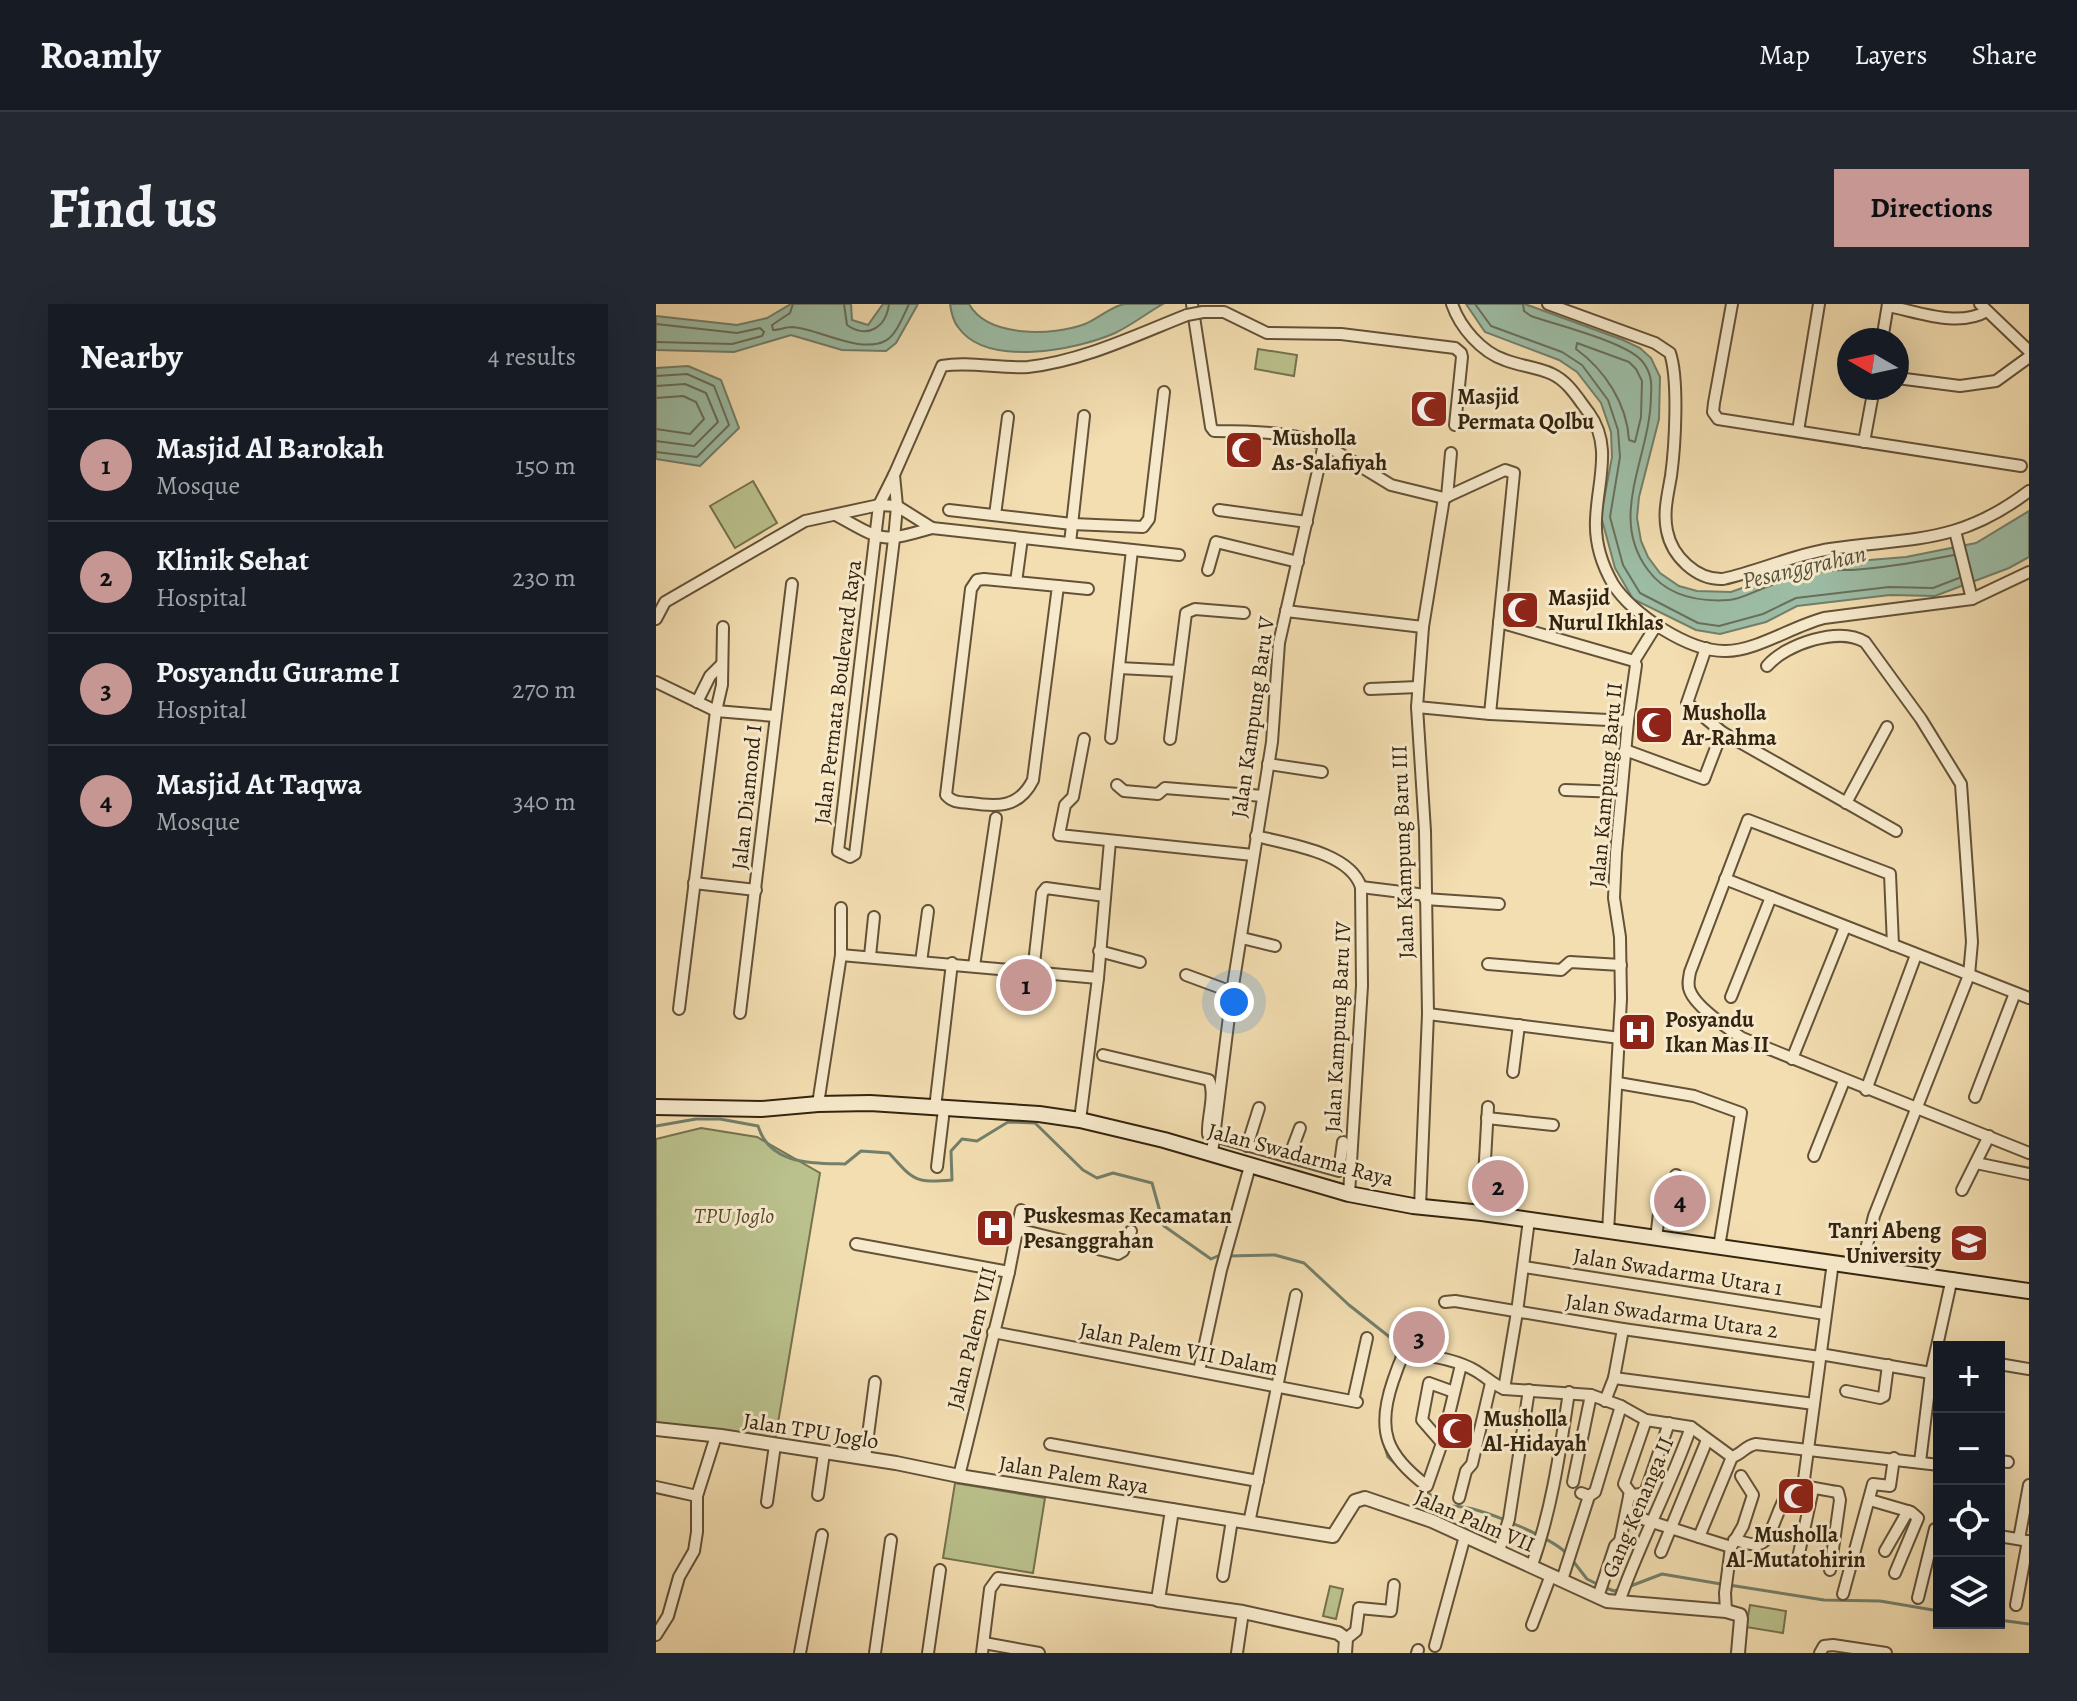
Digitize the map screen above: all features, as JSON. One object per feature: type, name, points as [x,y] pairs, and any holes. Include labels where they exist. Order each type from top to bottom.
[{"type":"main road","name":"Jalan Swadarma Raya","points":[[656,1107],[761,1109],[870,1103],[1039,1114],[1080,1120],[1212,1153],[1349,1194],[1420,1207],[1482,1213],[2029,1291]]},
{"type":"street","points":[[1452,304],[1481,347],[1498,357],[1552,374],[1563,381],[1596,423],[1602,442],[1602,477],[1596,518],[1601,558],[1614,585],[1630,604],[1686,641],[1725,651],[1740,649],[1804,623],[1971,596],[2029,572]]},
{"type":"street","points":[[1548,304],[1644,338],[1670,353],[1674,389],[1673,444],[1665,516],[1671,543],[1686,565],[1697,573],[1723,579],[1802,555],[1956,534],[1985,520],[2029,491]]},
{"type":"street","points":[[1732,304],[1714,403],[1715,416],[1722,420],[2021,466]]},
{"type":"street","points":[[1798,431],[1819,304]]},
{"type":"street","points":[[1884,328],[1888,305],[1961,320],[1977,317],[1983,308],[2029,354],[1996,381],[1960,386],[1909,380]]},
{"type":"street","points":[[1455,425],[1462,357],[1455,348],[1341,334],[1267,333],[1224,312],[1203,312],[1190,308],[1213,429],[1269,433],[1324,444],[1391,485],[1445,497],[1505,470],[1514,473],[1490,714]]},
{"type":"street","name":"Jalan Permata Boulevard Raya","points":[[894,475],[897,506],[894,539],[855,854],[850,857],[838,851],[879,505],[942,366],[1029,367],[1052,362],[1099,349],[1190,308]]},
{"type":"street","points":[[949,510],[1072,524],[1138,528],[1147,524],[1164,392]]},
{"type":"street","points":[[1864,442],[1872,400]]},
{"type":"street","points":[[1070,543],[1084,416]]},
{"type":"street","points":[[995,515],[1008,417]]},
{"type":"street","name":"Jalan Kampung Baru V","points":[[1212,1153],[1232,992],[1273,727],[1277,655],[1324,444]]},
{"type":"street","name":"Jalan Kampung Baru III","points":[[1420,1207],[1428,1014],[1425,831],[1417,707],[1423,627],[1451,453]]},
{"type":"street","points":[[656,619],[665,602],[811,519],[879,505],[897,506],[932,528]]},
{"type":"street","points":[[1219,510],[1307,522]]},
{"type":"street","points":[[836,515],[876,537],[894,539],[932,528],[1179,555]]},
{"type":"street","points":[[1956,534],[1971,596]]},
{"type":"street","points":[[1016,582],[1022,538]]},
{"type":"street","points":[[1208,570],[1215,542],[1298,562]]},
{"type":"street","points":[[1111,738],[1132,550]]},
{"type":"street","points":[[1058,586],[1033,780],[1021,797],[1006,805],[996,807],[956,802],[946,795],[946,787],[971,589],[977,580],[1016,582],[1058,586],[1088,589]]},
{"type":"street","name":"Jalan Diamond I","points":[[740,1013],[792,584]]},
{"type":"street","points":[[1170,739],[1186,613],[1195,609],[1244,613]]},
{"type":"street","points":[[1286,611],[1423,627]]},
{"type":"street","name":"Jalan Kampung Baru II","points":[[1499,622],[1634,661],[1636,665],[1621,792],[1614,898],[1620,937],[1620,1038],[1608,1232]]},
{"type":"street","points":[[1634,661],[1657,624]]},
{"type":"street","points":[[679,1009],[716,711],[722,685],[723,627]]},
{"type":"street","points":[[1767,666],[1777,655],[1794,646],[1840,636],[1858,637],[1865,642],[1921,719],[1961,784],[1972,942],[1969,975],[1874,1216],[1865,1267]]},
{"type":"street","points":[[1706,648],[1687,703],[1722,732],[1896,831]]},
{"type":"street","points":[[697,702],[710,676],[722,664]]},
{"type":"street","points":[[1119,668],[1178,671]]},
{"type":"street","points":[[656,682],[716,711],[775,716]]},
{"type":"street","points":[[1370,689],[1418,687]]},
{"type":"street","points":[[1417,707],[1628,721]]},
{"type":"street","points":[[1846,803],[1887,727]]},
{"type":"street","points":[[1625,750],[1704,779],[1722,732]]},
{"type":"street","points":[[1084,739],[1073,797],[1065,805],[1058,834],[1253,855]]},
{"type":"street","points":[[1268,764],[1322,772]]},
{"type":"street","points":[[1117,785],[1124,791],[1158,794],[1165,788],[1263,796]]},
{"type":"street","points":[[1565,790],[1621,792]]},
{"type":"street","points":[[974,966],[996,818]]},
{"type":"street","points":[[1893,945],[1890,874],[1748,820],[1690,972],[1689,990],[1704,1007],[1742,1038],[2029,1153]]},
{"type":"street","points":[[1256,836],[1316,851],[1340,862],[1358,877],[1361,887],[1499,904]]},
{"type":"street","points":[[1080,1120],[1098,978],[1110,841]]},
{"type":"street","points":[[1725,879],[2029,998]]},
{"type":"street","points":[[694,883],[756,890]]},
{"type":"street","name":"Jalan Kampung Baru IV","points":[[1349,1194],[1362,986],[1361,887]]},
{"type":"street","points":[[1033,972],[1042,893],[1046,888],[1105,896]]},
{"type":"street","points":[[1731,997],[1771,897]]},
{"type":"street","points":[[818,1104],[841,955],[841,908]]},
{"type":"street","points":[[921,962],[928,911]]},
{"type":"street","points":[[870,956],[874,917]]},
{"type":"street","points":[[1792,1059],[1845,927]]},
{"type":"street","points":[[1242,938],[1275,946]]},
{"type":"street","points":[[1099,951],[1140,962]]},
{"type":"street","points":[[841,955],[1098,978]]},
{"type":"street","points":[[1866,1090],[1916,955]]},
{"type":"street","points":[[1488,964],[1561,970],[1570,962],[1621,965]]},
{"type":"street","points":[[937,1167],[952,963]]},
{"type":"street","points":[[1186,975],[1232,992]]},
{"type":"street","points":[[1975,1097],[2015,993]]},
{"type":"street","points":[[1428,1014],[1620,1038]]},
{"type":"street","points":[[1513,1072],[1519,1025]]},
{"type":"street","points":[[1103,1055],[1209,1080],[1213,1088],[1208,1134],[1339,1171],[1343,1142]]},
{"type":"street","points":[[1814,1156],[1844,1081]]},
{"type":"street","points":[[1618,1083],[1694,1096],[1741,1113],[1719,1247]]},
{"type":"street","points":[[1247,1146],[1259,1108]]},
{"type":"street","points":[[1482,1213],[1487,1112],[1553,1125]]},
{"type":"street","points":[[1289,1157],[1300,1128]]},
{"type":"street","points":[[1962,1190],[1989,1136]]},
{"type":"street","points":[[1976,1163],[2029,1174]]},
{"type":"street","points":[[1199,1371],[1250,1166]]},
{"type":"street","points":[[1656,1239],[1659,1213],[1676,1175]]},
{"type":"street","name":"Jalan Palem VIII","points":[[959,1476],[1021,1210]]},
{"type":"street","points":[[1504,1389],[1529,1220]]},
{"type":"street","points":[[1017,1229],[1118,1254],[1123,1251],[1131,1231]]},
{"type":"street","points":[[856,1244],[1009,1272]]},
{"type":"street","points":[[1798,1558],[1833,1262]]},
{"type":"street","name":"Jalan Swadarma Utara 1","points":[[1524,1267],[1825,1314]]},
{"type":"street","points":[[1940,1341],[1952,1278]]},
{"type":"street","points":[[1249,1523],[1296,1295]]},
{"type":"street","name":"Jalan Swadarma Utara 2","points":[[1445,1302],[1455,1301],[1623,1329],[1931,1373]]},
{"type":"street","points":[[1605,1401],[1614,1378],[1623,1329]]},
{"type":"street","name":"Jalan Palem VII Dalam","points":[[993,1332],[1355,1402],[1367,1338]]},
{"type":"street","points":[[1461,1365],[1442,1443],[1427,1486],[1412,1476],[1389,1447],[1385,1431],[1387,1398],[1406,1352],[1461,1365],[1504,1389],[1591,1395],[1621,1406],[1646,1420],[1691,1427],[1732,1457],[1756,1444],[1933,1464]]},
{"type":"street","points":[[1846,1391],[1880,1398],[1884,1396],[1888,1365]]},
{"type":"street","points":[[2005,1365],[2029,1369]]},
{"type":"street","points":[[1920,1462],[1933,1367]]},
{"type":"street","points":[[1614,1378],[1814,1404]]},
{"type":"street","points":[[865,1458],[875,1382]]},
{"type":"street","points":[[1442,1443],[1422,1420],[1429,1383],[1454,1392]]},
{"type":"street","points":[[1459,1498],[1466,1471],[1472,1464],[1491,1383]]},
{"type":"street","points":[[1499,1551],[1508,1523],[1529,1390]]},
{"type":"street","points":[[1532,1565],[1545,1528],[1557,1476],[1569,1392]]},
{"type":"street","points":[[1573,1482],[1591,1395]]},
{"type":"street","points":[[1532,1625],[1571,1555],[1585,1495],[1595,1492],[1621,1406]]},
{"type":"street","points":[[1600,1594],[1627,1514],[1629,1496],[1624,1484],[1646,1420]]},
{"type":"street","points":[[1629,1496],[1645,1493],[1669,1423]]},
{"type":"street","name":"Gang Kenanga II","points":[[1620,1600],[1651,1522],[1674,1477],[1691,1427]]},
{"type":"street","name":"Jalan TPU Joglo","points":[[656,1429],[865,1458],[959,1476]]},
{"type":"street","points":[[656,1635],[668,1616],[679,1577],[694,1551],[697,1496],[716,1436]]},
{"type":"street","points":[[1661,1552],[1707,1440]]},
{"type":"street","points":[[1050,1444],[1258,1481]]},
{"type":"street","points":[[767,1502],[775,1445]]},
{"type":"street","points":[[818,1495],[824,1453]]},
{"type":"street","points":[[1699,1537],[1732,1457]]},
{"type":"street","points":[[1843,1594],[1873,1484],[1890,1486],[1894,1458]]},
{"type":"street","name":"Jalan Palem Raya","points":[[959,1476],[1172,1510],[1158,1600]]},
{"type":"street","points":[[1738,1653],[1741,1619],[1740,1615],[1726,1611],[1725,1593],[1732,1543],[1743,1526],[1753,1495],[1741,1476]]},
{"type":"street","points":[[2016,1605],[2029,1485]]},
{"type":"street","points":[[656,1487],[697,1496]]},
{"type":"street","points":[[1627,1514],[1699,1537],[1758,1545],[1764,1543],[1785,1498],[1793,1490],[1808,1488],[1839,1494],[1830,1570]]},
{"type":"street","name":"Jalan Palm VII","points":[[1172,1510],[1333,1536],[1355,1501],[1361,1498],[1560,1574],[1600,1594],[1620,1600],[1726,1611]]},
{"type":"street","points":[[1870,1500],[1908,1511],[1918,1519],[1895,1573]]},
{"type":"street","points":[[1885,1551],[1908,1511]]},
{"type":"street","points":[[1223,1576],[1232,1520]]},
{"type":"street","points":[[800,1653],[822,1535]]},
{"type":"street","points":[[1435,1646],[1465,1536]]},
{"type":"street","points":[[2005,1537],[2025,1540]]},
{"type":"street","points":[[875,1653],[891,1540]]},
{"type":"street","points":[[1918,1598],[1933,1545]]},
{"type":"street","points":[[928,1653],[940,1570]]},
{"type":"street","points":[[1039,1653],[983,1648],[990,1589],[998,1578],[1243,1612],[1338,1633],[1346,1639]]},
{"type":"street","points":[[1345,1653],[1346,1639],[1356,1631],[1359,1608],[1391,1611],[1394,1585]]},
{"type":"street","points":[[1237,1653],[1243,1612]]},
{"type":"street","points":[[1820,1653],[1824,1646],[1833,1645],[1886,1653]]},
{"type":"green space","points":[[1258,349],[1297,355],[1294,376],[1255,369]]},
{"type":"green space","points":[[753,481],[777,523],[735,548],[710,506]]},
{"type":"green space","name":"TPU Joglo","points":[[701,1128],[757,1137],[820,1173],[775,1441],[656,1427],[656,1139]]},
{"type":"green space","points":[[955,1483],[1045,1498],[1033,1573],[943,1558]]},
{"type":"green space","points":[[1330,1586],[1343,1589],[1336,1619],[1323,1616]]},
{"type":"green space","points":[[1750,1605],[1786,1611],[1783,1633],[1746,1627]]},
{"type":"water","points":[[791,304],[851,304],[852,320],[868,325],[883,304],[918,304],[896,343],[886,351],[842,350],[791,335],[734,352],[656,350],[656,316],[737,325],[767,318]]},
{"type":"water","points":[[950,304],[969,304],[978,315],[1006,328],[1039,332],[1085,324],[1125,304],[1163,304],[1121,330],[1098,339],[1033,352],[989,348],[971,340],[956,325]]},
{"type":"water","name":"Pesanggrahan","points":[[1466,304],[1525,304],[1623,340],[1640,348],[1651,358],[1660,377],[1659,419],[1639,497],[1637,518],[1648,557],[1660,573],[1679,586],[1697,591],[1731,592],[1798,568],[1906,557],[1976,543],[2029,511],[2029,557],[2009,568],[1935,596],[1890,595],[1797,606],[1766,622],[1720,634],[1696,630],[1633,599],[1615,568],[1601,516],[1612,457],[1611,432],[1601,403],[1577,372],[1559,360],[1485,332]]},
{"type":"water","points":[[688,366],[721,380],[739,428],[700,466],[656,459],[656,368]]},
{"type":"waterway","points":[[656,1126],[696,1119],[720,1119],[758,1126],[772,1148],[794,1159],[845,1164],[861,1151],[889,1153],[910,1175],[930,1181],[952,1180],[951,1151],[962,1139],[977,1141],[1008,1122],[1035,1123],[1083,1170],[1097,1178],[1113,1173],[1152,1183],[1164,1226],[1211,1259],[1220,1255]]},
{"type":"waterway","points":[[1228,1256],[1275,1255],[1304,1263],[1349,1305],[1396,1342],[1396,1360]]},
{"type":"waterway","points":[[1382,1437],[1388,1457],[1399,1467]]},
{"type":"waterway","points":[[1423,1488],[1443,1506],[1472,1509],[1502,1519],[1535,1533],[1568,1555]]},
{"type":"waterway","points":[[1573,1561],[1587,1579],[1599,1585]]},
{"type":"waterway","points":[[1628,1587],[1662,1574],[1721,1584]]},
{"type":"waterway","points":[[1729,1585],[1824,1600],[1880,1601],[1933,1610]]},
{"type":"waterway","points":[[1606,1588],[1614,1591],[1621,1589]]},
{"type":"waterway","points":[[2005,1621],[2029,1624]]},
{"type":"place","name":"Masjid Permata Qolbu","points":[[1429,409]]},
{"type":"place","name":"Musholla As-Salafiyah","points":[[1244,450]]},
{"type":"place","name":"Masjid Nurul Ikhlas","points":[[1520,610]]},
{"type":"place","name":"Musholla Ar-Rahma","points":[[1654,725]]},
{"type":"place","name":"Masjid Al Barokah","points":[[1026,985]]},
{"type":"place","name":"Posyandu Ikan Mas II","points":[[1637,1032]]},
{"type":"place","name":"Klinik Sehat","points":[[1498,1186]]},
{"type":"place","name":"Masjid At Taqwa","points":[[1680,1201]]},
{"type":"place","name":"Puskesmas Kecamatan Pesanggrahan","points":[[995,1228]]},
{"type":"place","name":"Tanri Abeng University","points":[[1969,1243]]},
{"type":"place","name":"Posyandu Gurame I","points":[[1419,1337]]},
{"type":"place","name":"Musholla Al-Hidayah","points":[[1455,1431]]},
{"type":"place","name":"Musholla Al-Mutatohirin","points":[[1796,1496]]}]
